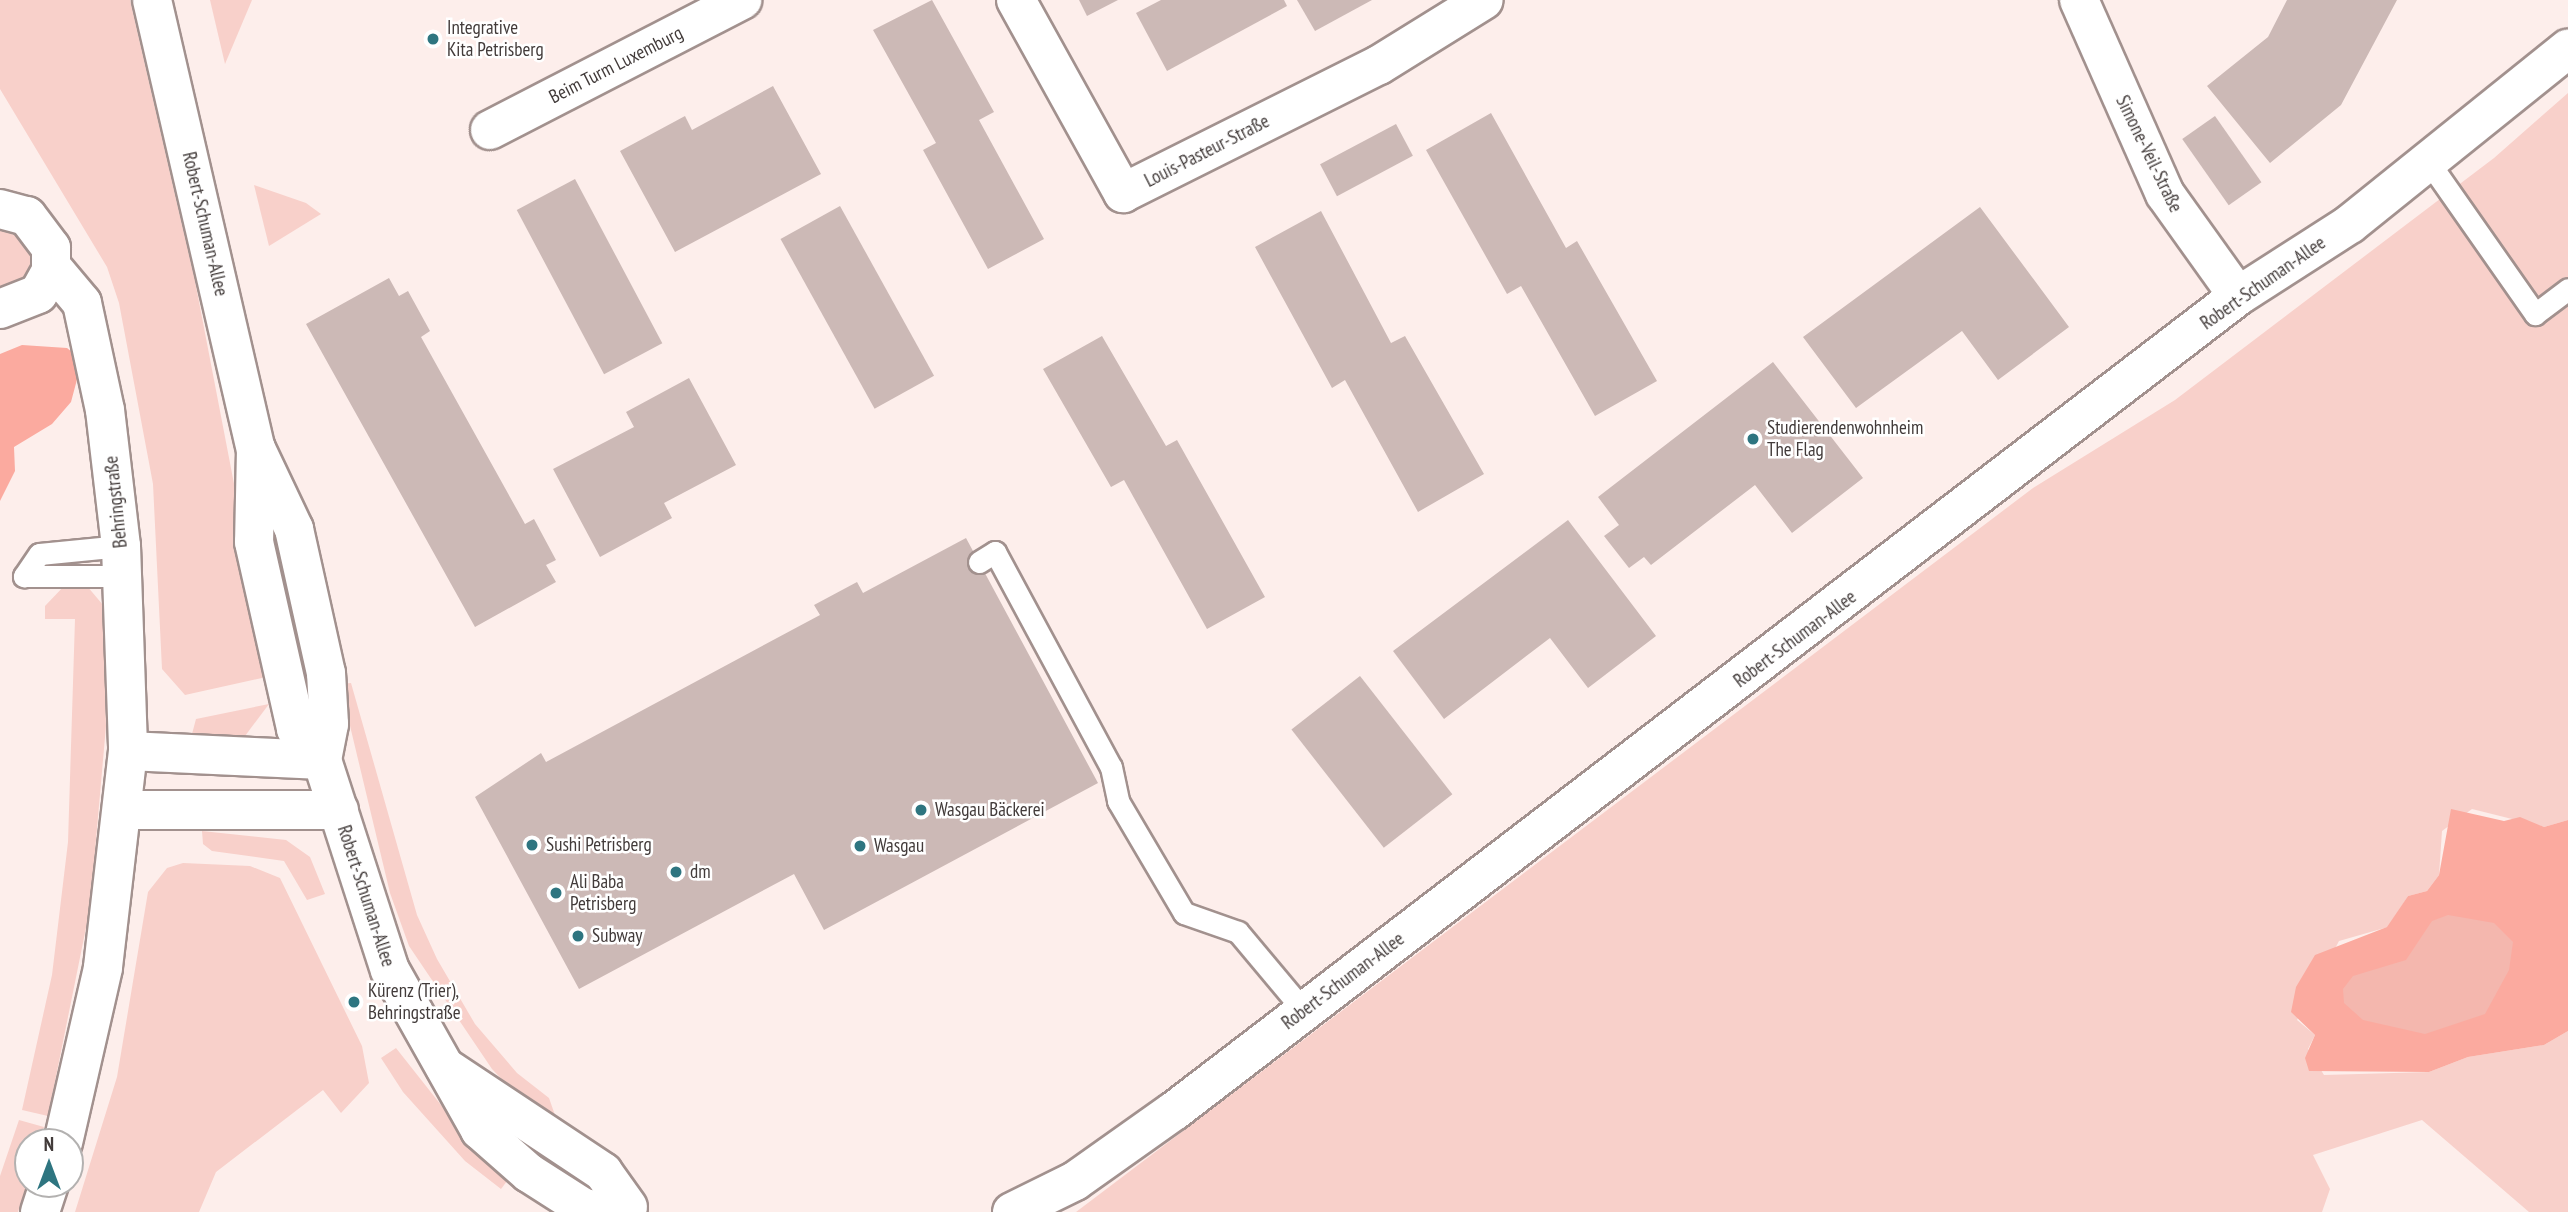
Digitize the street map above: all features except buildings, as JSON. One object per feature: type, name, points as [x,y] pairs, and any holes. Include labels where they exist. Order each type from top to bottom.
[{"type":"street","name":"Robert-Schuman-Allee","points":[[152,0],[256,449],[254,542],[296,729],[322,760],[377,943],[440,1064],[480,1130],[540,1180],[584,1208],[621,1211]]},
{"type":"street","name":"Beim Turm Luxemburg","points":[[490,131],[742,0]]},
{"type":"street","name":"Louis-Pasteur-Straße","points":[[1016,0],[1123,193],[1379,65],[1484,0]]},
{"type":"street","name":"Simone-Veil-Straße","points":[[2079,0],[2165,194],[2238,296]]},
{"type":"street","name":"Robert-Schuman-Allee","points":[[1012,1212],[1089,1172],[1304,1011],[2238,296],[2350,224],[2568,49]]},
{"type":"street","name":"Behringstraße","points":[[0,209],[40,226],[51,248],[51,266],[82,303],[89,329],[122,561],[128,751],[126,810],[103,968],[65,1128]]},
{"type":"street","points":[[0,310],[32,300],[51,266]]},
{"type":"street","points":[[128,751],[322,760]]},
{"type":"street","points":[[126,810],[339,810]]},
{"type":"lane","points":[[2428,161],[2535,314],[2568,289]]},
{"type":"lane","points":[[979,562],[995,552],[1111,767],[1118,801],[1184,913],[1238,932],[1304,1011]]},
{"type":"shaded area","points":[[0,0],[130,0],[195,281],[271,676],[185,695],[162,669],[153,484],[119,303],[107,267],[0,89]]},
{"type":"shaded area","points":[[210,0],[252,0],[225,64]]},
{"type":"shaded area","points":[[2568,93],[2568,820],[2544,827],[2472,809],[2442,831],[2439,875],[2427,891],[2408,896],[2388,927],[2339,941],[2297,1020],[2315,1035],[2308,1049],[2324,1075],[2429,1072],[2468,1057],[2544,1045],[2568,1031],[2568,1212],[2529,1212],[2422,1120],[2313,1155],[2330,1189],[2322,1212],[1076,1212],[2033,488],[2175,400],[2494,158]]},
{"type":"shaded area","points":[[254,185],[306,203],[321,214],[269,246]]},
{"type":"shaded area","points":[[0,230],[23,238],[32,259],[25,278],[7,288],[0,288]]},
{"type":"shaded area","points":[[22,345],[67,348],[77,356],[79,372],[71,402],[52,424],[14,447],[15,471],[0,501],[0,354]]},
{"type":"shaded area","points":[[66,584],[87,586],[103,605],[106,726],[90,908],[48,1116],[22,1110],[52,975],[68,842],[75,619],[45,619],[45,606]]},
{"type":"shaded area","points":[[351,683],[417,915],[437,959],[475,1024],[517,1073],[549,1098],[556,1118],[518,1096],[492,1069],[409,946],[390,893],[340,684]]},
{"type":"shaded area","points":[[269,704],[242,740],[192,734],[196,719]]},
{"type":"shaded area","points":[[2451,809],[2504,821],[2520,817],[2544,827],[2568,820],[2568,1031],[2544,1045],[2468,1057],[2429,1072],[2309,1071],[2305,1058],[2315,1035],[2291,1012],[2296,987],[2315,955],[2387,927],[2408,896],[2427,891],[2439,875]]},
{"type":"shaded area","points":[[202,831],[286,840],[310,857],[325,894],[307,900],[284,861],[212,851],[203,844]]},
{"type":"shaded area","points":[[183,863],[250,866],[280,878],[362,1046],[369,1083],[341,1113],[323,1090],[216,1172],[199,1212],[75,1212],[79,1198],[84,1198],[84,1183],[117,1077],[148,892],[167,868]]},
{"type":"shaded area","points":[[2448,915],[2494,923],[2513,942],[2509,970],[2485,1014],[2425,1034],[2363,1020],[2344,1003],[2343,989],[2353,976],[2406,960],[2432,921]]},
{"type":"shaded area","points":[[396,1048],[456,1124],[513,1173],[501,1189],[465,1161],[403,1092],[381,1058]]},
{"type":"shaded area","points":[[19,1120],[44,1127],[44,1128],[16,1128]]},
{"type":"shaded area","points":[[14,1135],[14,1198],[23,1198],[18,1212],[0,1212],[0,1176]]},
{"type":"place","name":"Integrative Kita Petrisberg","points":[[433,39]]},
{"type":"place","name":"Studierendenwohnheim The Flag","points":[[1753,439]]},
{"type":"place","name":"Wasgau Bäckerei","points":[[921,810]]},
{"type":"place","name":"Sushi Petrisberg","points":[[532,845]]},
{"type":"place","name":"Wasgau","points":[[860,846]]},
{"type":"place","name":"dm","points":[[676,872]]},
{"type":"place","name":"Ali Baba Petrisberg","points":[[556,893]]},
{"type":"place","name":"Subway","points":[[578,936]]},
{"type":"place","name":"Kürenz (Trier), Behringstraße","points":[[354,1002]]}]
